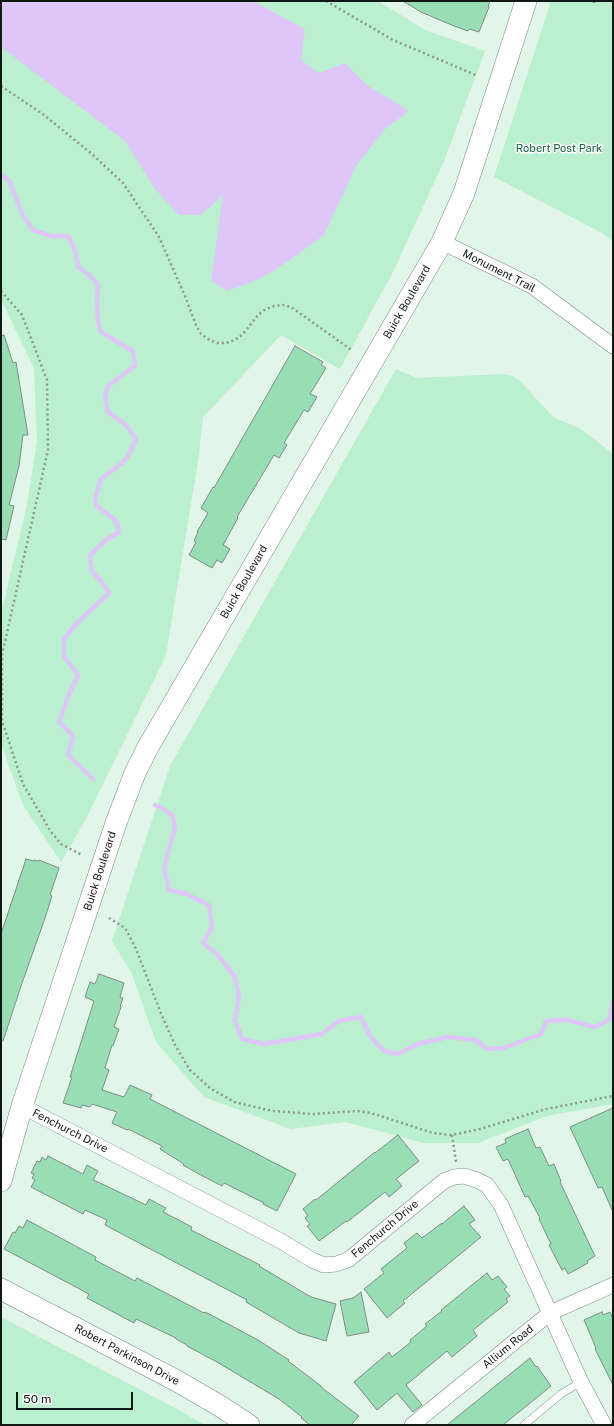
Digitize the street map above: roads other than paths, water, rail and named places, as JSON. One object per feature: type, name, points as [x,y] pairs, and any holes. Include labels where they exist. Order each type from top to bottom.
[{"type":"street","name":"Buick Boulevard","points":[[1,1181],[22,1106],[116,823],[135,773],[148,747],[442,242],[464,192],[526,1]]},
{"type":"street","name":"Monument Trail","points":[[442,242],[532,286],[613,346]]},
{"type":"street","name":"Fenchurch Drive","points":[[22,1106],[272,1236],[312,1260],[324,1265],[336,1264],[348,1260],[444,1181],[454,1177],[464,1176],[487,1185],[501,1205],[581,1382],[604,1425]]},
{"type":"street","name":"Allium Road","points":[[412,1425],[550,1313],[613,1284]]},
{"type":"street","name":"Robert Parkinson Drive","points":[[1,1290],[177,1381],[249,1425]]},
{"type":"lane","points":[[524,1425],[562,1394],[581,1382]]},
{"type":"waterway","points":[[1,175],[9,180],[23,216],[33,230],[51,236],[68,236],[75,250],[78,267],[98,284],[98,323],[101,332],[133,351],[135,366],[108,386],[105,397],[108,412],[126,425],[136,439],[128,456],[122,463],[101,479],[95,499],[97,506],[116,521],[119,532],[106,540],[90,555],[92,572],[109,593],[77,623],[64,639],[64,656],[78,675],[59,722],[73,736],[68,755],[93,779]]},
{"type":"waterway","points":[[155,805],[172,815],[175,827],[164,868],[169,890],[187,894],[209,905],[212,927],[203,943],[217,954],[235,977],[239,998],[235,1020],[242,1039],[264,1044],[322,1034],[339,1021],[361,1017],[370,1036],[384,1051],[398,1054],[418,1044],[448,1037],[476,1040],[487,1049],[504,1048],[541,1034],[546,1021],[567,1020],[595,1027],[609,1020],[613,1001]]},
{"type":"park label","name":"Robert Post Park","points":[[559,149]]}]
